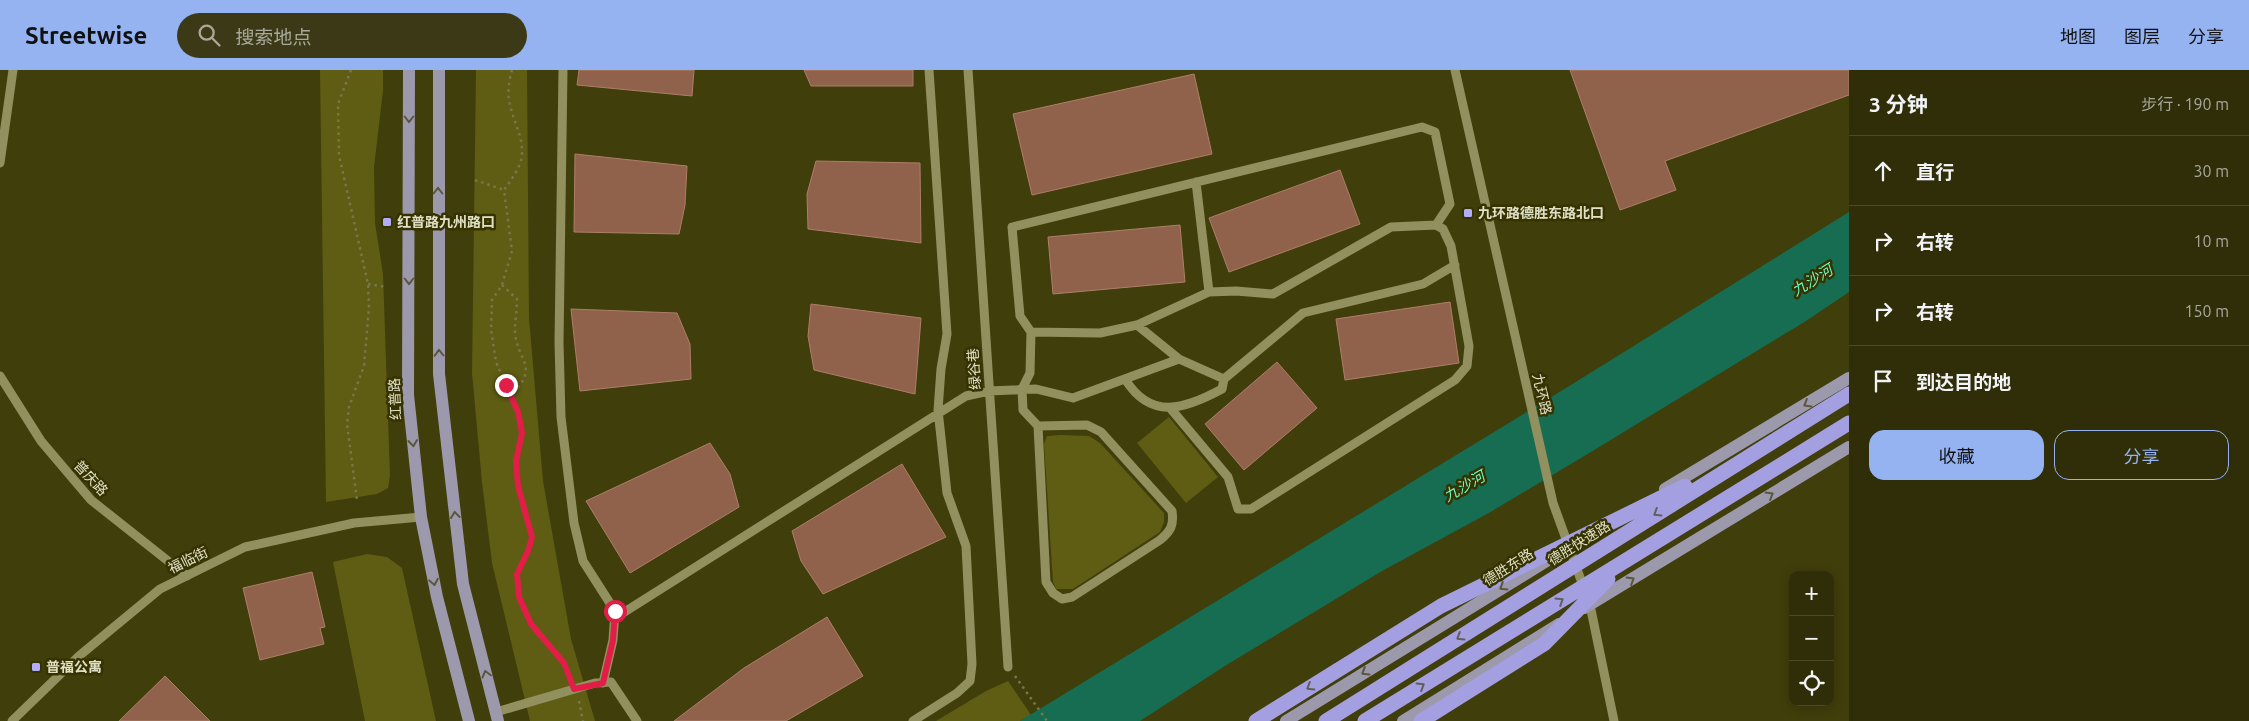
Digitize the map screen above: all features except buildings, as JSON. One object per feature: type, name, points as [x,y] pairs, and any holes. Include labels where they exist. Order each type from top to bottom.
[{"type":"highway","name":"德胜快速路","points":[[1326,721],[1849,394]]},
{"type":"highway","points":[[1365,721],[1849,423]]},
{"type":"highway","points":[[1256,721],[1441,606],[1758,450]]},
{"type":"highway","points":[[1421,721],[1544,644],[1624,562]]},
{"type":"main road","name":"红普路","points":[[409,70],[408,394],[421,517],[437,597],[469,721]]},
{"type":"main road","points":[[439,70],[439,374],[463,584],[497,716]]},
{"type":"main road","name":"德胜东路","points":[[1286,721],[1568,547],[1849,378]]},
{"type":"main road","points":[[1402,721],[1849,447]]},
{"type":"street","points":[[0,163],[13,70]]},
{"type":"street","points":[[562,70],[559,342],[561,417],[574,523],[583,561],[611,602],[615,618],[613,640],[603,683]]},
{"type":"street","points":[[912,721],[957,693],[970,681],[972,664],[966,546],[947,493],[938,414],[941,370],[947,334],[929,70]]},
{"type":"street","name":"绿谷巷","points":[[968,70],[1008,667]]},
{"type":"street","name":"九环路","points":[[1455,70],[1553,503],[1590,605],[1614,721]]},
{"type":"street","points":[[1038,426],[1087,425],[1101,432],[1172,511],[1174,525],[1160,540],[1072,597],[1062,600],[1053,593],[1046,582],[1038,426],[1023,410],[1022,389],[1030,373],[1031,332],[1020,316],[1012,227],[1422,127],[1435,132],[1450,204],[1436,225]]},
{"type":"street","points":[[1196,182],[1209,292]]},
{"type":"street","points":[[1031,332],[1100,333],[1137,325],[1209,292],[1236,291],[1273,294],[1391,227],[1436,225],[1443,229],[1452,246],[1469,346],[1467,366],[1455,380],[1252,509],[1238,509],[1228,476],[1171,409]]},
{"type":"street","points":[[1125,379],[1134,394],[1152,404],[1171,409],[1196,403],[1222,389],[1224,379],[1303,313],[1423,284],[1455,265]]},
{"type":"street","points":[[1137,325],[1179,358],[1224,379]]},
{"type":"street","points":[[615,618],[966,396],[990,391],[1036,389],[1074,398],[1179,358]]},
{"type":"street","name":"普庆路","points":[[0,376],[41,441],[91,500],[186,576]]},
{"type":"street","name":"福临街","points":[[12,721],[90,646],[160,588],[245,547],[354,523],[421,517]]},
{"type":"street","points":[[497,716],[574,689],[611,682],[637,721]]},
{"type":"path","points":[[351,70],[338,104],[339,155],[368,284],[369,307],[364,366],[349,407],[347,424],[356,500]]},
{"type":"path","points":[[512,70],[509,82],[509,104],[520,130],[522,156],[515,173],[504,190],[512,251],[502,284],[492,300],[491,329],[496,362],[518,412],[522,433],[516,461],[518,486],[532,537],[528,551],[517,574],[519,597],[531,624],[564,663],[581,706],[583,721]]},
{"type":"path","points":[[475,180],[504,190]]},
{"type":"path","points":[[368,284],[386,287]]},
{"type":"path","points":[[502,284],[517,299],[515,331],[517,343],[525,360],[526,372],[520,386],[510,395]]},
{"type":"path","points":[[1008,667],[1047,721]]},
{"type":"shaded area","points":[[320,70],[383,70],[383,91],[374,167],[375,223],[383,274],[390,476],[388,488],[377,494],[326,502]]},
{"type":"shaded area","points":[[476,70],[527,70],[529,318],[543,481],[571,639],[595,721],[530,721],[492,563],[472,373]]},
{"type":"shaded area","points":[[1169,417],[1218,477],[1186,503],[1137,443]]},
{"type":"shaded area","points":[[1047,436],[1089,436],[1100,443],[1164,513],[1164,522],[1160,532],[1073,589],[1056,589],[1053,582],[1044,444]]},
{"type":"shaded area","points":[[367,554],[387,557],[402,568],[436,721],[365,721],[333,562]]},
{"type":"shaded area","points":[[1008,681],[1031,715],[1020,721],[936,721],[986,691]]},
{"type":"water","name":"九沙河","points":[[1849,212],[1849,292],[1806,321],[1487,514],[1382,571],[1228,664],[1140,721],[1020,721],[1566,388]]},
{"type":"place","name":"九环路德胜东路北口","points":[[1468,213]]},
{"type":"place","name":"红普路九州路口","points":[[387,222]]},
{"type":"place","name":"普福公寓","points":[[36,667]]},
{"type":"route","points":[[506,385],[518,412],[522,433],[516,461],[518,486],[532,537],[528,551],[517,574],[519,597],[531,624],[564,663],[574,689],[595,683],[603,683],[613,640],[615,611]]}]
